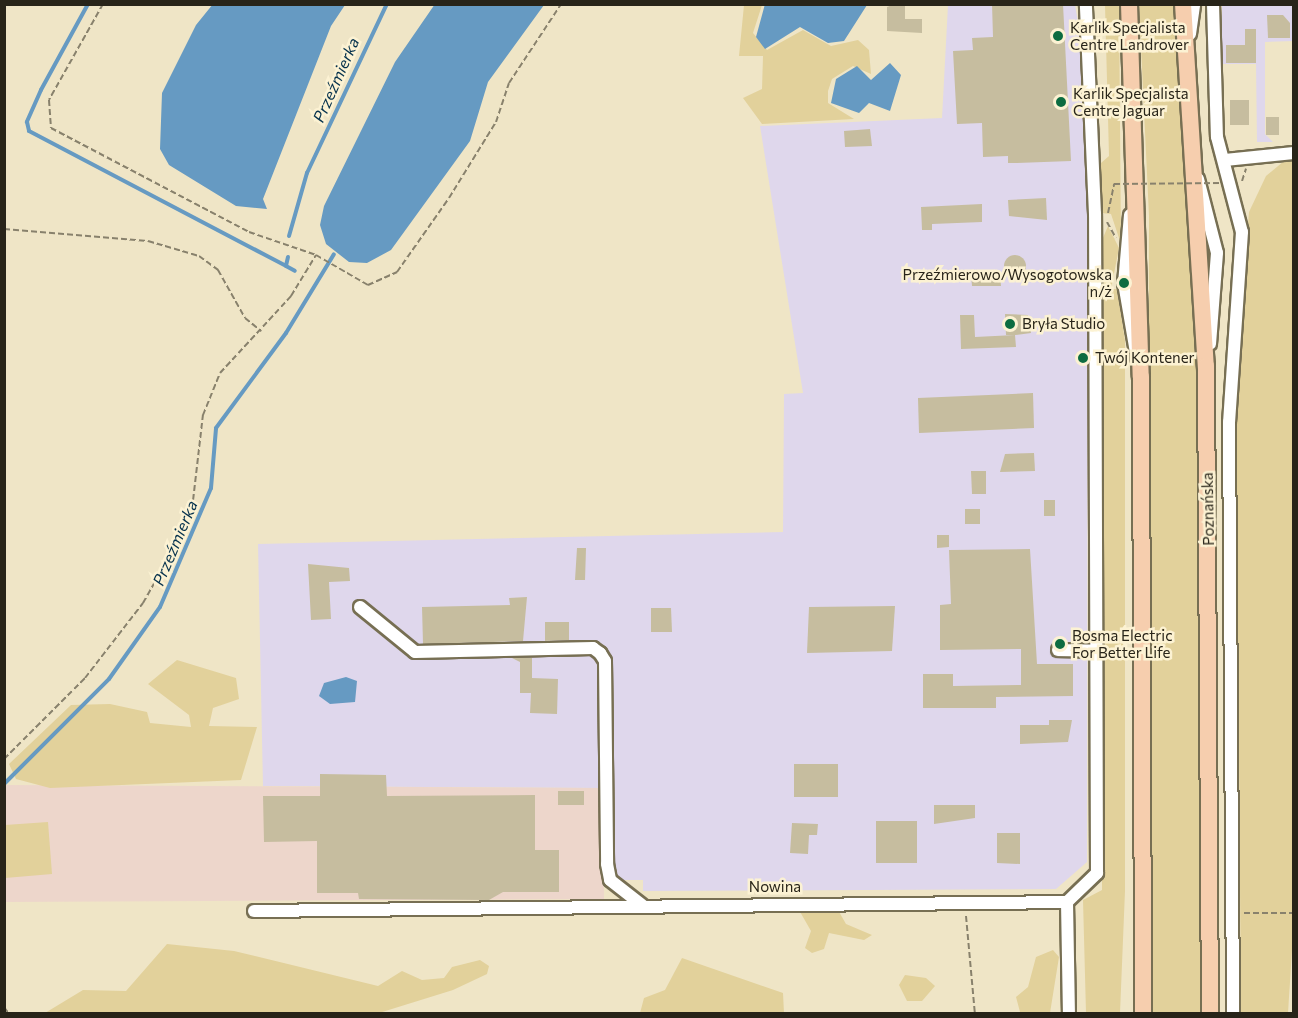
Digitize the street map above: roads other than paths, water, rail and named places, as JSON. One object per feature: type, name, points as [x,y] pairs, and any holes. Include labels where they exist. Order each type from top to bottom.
[{"type":"main road","points":[[1129,4],[1141,377],[1143,1014]]},
{"type":"main road","name":"Poznańska","points":[[1184,4],[1197,176],[1206,366],[1210,1014]]},
{"type":"street","points":[[1069,1014],[1068,902],[1097,873],[1095,214],[1086,4]]},
{"type":"street","points":[[1188,53],[1194,4]]},
{"type":"street","points":[[1213,4],[1216,129],[1242,232],[1229,422],[1233,1014]]},
{"type":"street","points":[[1225,160],[1245,154],[1293,153]]},
{"type":"street","points":[[360,607],[415,652],[593,648],[600,653],[605,661],[607,864],[610,880],[642,905]]},
{"type":"street","points":[[1058,650],[1096,651]]},
{"type":"street","name":"Nowina","points":[[254,911],[483,911],[642,905],[1068,902]]},
{"type":"water","points":[[213,4],[345,5],[331,26],[263,199],[267,209],[236,206],[169,165],[160,149],[162,93],[196,25]]},
{"type":"water","points":[[435,4],[544,5],[488,82],[470,141],[391,250],[367,263],[349,262],[326,244],[320,225],[324,206],[395,62]]},
{"type":"water","points":[[765,4],[867,5],[844,41],[828,43],[800,27],[765,49],[756,37]]},
{"type":"water","points":[[890,63],[901,75],[890,111],[869,103],[859,113],[831,103],[836,79],[857,66],[871,80]]},
{"type":"water","points":[[346,677],[357,681],[355,702],[330,704],[319,696],[324,683]]},
{"type":"waterway","points":[[88,4],[41,90],[27,122],[29,131],[286,266]]},
{"type":"waterway","name":"Przeźmierka","points":[[289,236],[307,173],[387,4]]},
{"type":"waterway","name":"Przeźmierka","points":[[4,784],[109,679],[160,607],[211,488],[216,428],[286,333],[334,254]]},
{"type":"waterway","name":"Przeźmierka","points":[[288,257],[286,266],[295,271]]},
{"type":"place","name":"Karlik Specjalista Centre Landrover","points":[[1058,36]]},
{"type":"place","name":"Karlik Specjalista Centre Jaguar","points":[[1061,102]]},
{"type":"place","name":"Przeźmierowo/Wysogotowska n/ż","points":[[1124,283]]},
{"type":"place","name":"Bryła Studio","points":[[1010,324]]},
{"type":"place","name":"Twój Kontener","points":[[1083,358]]},
{"type":"place","name":"Bosma Electric For Better Life","points":[[1060,644]]}]
